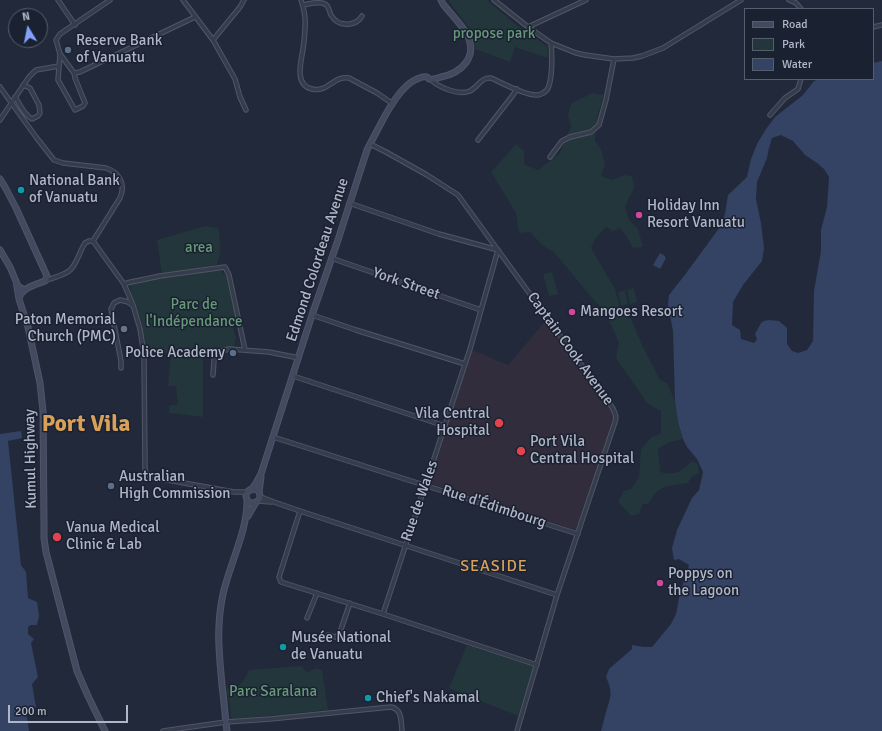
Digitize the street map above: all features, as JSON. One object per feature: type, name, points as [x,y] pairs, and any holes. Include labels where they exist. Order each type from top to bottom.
[{"type":"street","points":[[58,0],[75,25]]},
{"type":"street","points":[[60,54],[58,80],[75,110],[84,106],[85,103],[74,73],[60,54],[56,40],[60,34],[110,0]]},
{"type":"street","points":[[183,0],[213,40],[234,79],[246,110]]},
{"type":"street","points":[[213,40],[244,0]]},
{"type":"street","points":[[301,0],[305,13],[300,71],[301,82],[308,88],[319,90],[339,78],[345,77],[393,104]]},
{"type":"street","name":"Edmond Colordeau Avenue","points":[[261,474],[312,315],[370,144],[401,91],[411,82],[419,78],[427,77],[430,79],[443,77],[454,73],[462,68],[468,61],[471,52],[467,34],[441,0]]},
{"type":"street","points":[[494,0],[551,43],[564,49],[585,55],[614,59],[642,56],[663,48],[741,0]]},
{"type":"street","points":[[528,27],[586,0]]},
{"type":"street","points":[[788,0],[796,3],[800,8]]},
{"type":"street","points":[[303,5],[320,3],[325,4],[334,18],[341,24],[356,23],[362,16]]},
{"type":"street","points":[[74,73],[80,72],[195,17]]},
{"type":"street","points":[[430,79],[442,88],[461,92],[471,90],[487,78],[491,78],[530,94],[541,94],[546,91],[550,77],[552,56],[551,43]]},
{"type":"street","points":[[550,157],[562,141],[591,132],[600,125],[614,59]]},
{"type":"street","points":[[0,120],[28,77],[36,70],[58,66]]},
{"type":"street","points":[[770,115],[785,98],[798,89],[801,80]]},
{"type":"street","points":[[15,97],[26,116],[32,119],[38,116],[40,113],[37,101],[30,88],[23,85]]},
{"type":"street","points":[[0,87],[54,160],[63,163],[106,168],[114,172],[119,177],[122,185],[121,194],[93,242]]},
{"type":"street","points":[[478,140],[516,89]]},
{"type":"street","name":"Captain Cook Avenue","points":[[370,144],[426,175],[458,195],[616,414],[616,422],[557,595],[538,665],[517,731]]},
{"type":"street","points":[[0,179],[16,208],[45,272],[50,278]]},
{"type":"street","points":[[349,203],[440,234],[498,250]]},
{"type":"street","points":[[19,299],[24,290],[50,278],[66,273],[70,269],[85,243],[89,241],[93,242]]},
{"type":"street","points":[[93,242],[124,284],[133,305],[140,329],[144,354],[146,473],[151,477],[248,495]]},
{"type":"street","points":[[0,250],[10,267],[18,286],[24,290]]},
{"type":"street","name":"Rue de Wales","points":[[383,614],[445,426],[498,250]]},
{"type":"street","name":"York Street","points":[[331,258],[481,310]]},
{"type":"street","points":[[124,284],[160,276],[225,267],[229,274],[245,350]]},
{"type":"street","name":"Kumul Highway","points":[[16,281],[19,299],[28,327],[40,383],[43,411],[44,538],[46,552],[77,671],[105,731]]},
{"type":"street","points":[[121,368],[111,309],[114,303],[120,300],[133,305]]},
{"type":"street","points":[[312,315],[464,364]]},
{"type":"street","points":[[213,375],[214,360],[222,351],[245,350],[269,352],[298,358]]},
{"type":"street","points":[[293,376],[445,426]]},
{"type":"street","name":"Rue d'Édimbourg","points":[[273,437],[578,534]]},
{"type":"street","points":[[245,523],[248,495],[261,474]]},
{"type":"street","points":[[227,731],[219,657],[218,625],[223,594],[245,523],[259,498],[261,474]]},
{"type":"street","points":[[248,495],[254,489],[259,498],[557,595]]},
{"type":"street","points":[[248,495],[249,502],[253,503],[259,498]]},
{"type":"street","points":[[300,512],[279,577],[281,582],[538,665]]},
{"type":"street","points":[[307,618],[317,593]]},
{"type":"street","points":[[328,635],[335,637],[339,635],[350,604]]},
{"type":"street","points":[[163,731],[226,722],[391,707],[397,709],[400,714],[402,731]]},
{"type":"shaded area","name":"Port Vila Central Hospital","points":[[547,319],[612,412],[614,419],[576,530],[429,483],[470,349],[508,365]]},
{"type":"green space","name":"propose park","points":[[448,0],[487,0],[515,24],[547,46],[548,58],[515,47],[510,62],[475,49],[473,37],[469,28]]},
{"type":"green space","points":[[592,93],[604,95],[597,118],[595,141],[602,151],[605,166],[601,176],[613,180],[624,175],[632,176],[634,188],[625,207],[629,220],[638,229],[643,247],[633,248],[620,228],[613,231],[606,227],[595,239],[591,248],[615,289],[621,311],[631,319],[660,380],[667,383],[675,401],[678,422],[683,439],[670,442],[658,449],[660,472],[677,472],[692,461],[698,464],[699,473],[691,477],[688,483],[664,487],[655,493],[649,503],[642,505],[639,514],[631,516],[618,502],[624,491],[631,489],[639,477],[641,449],[652,437],[661,434],[661,411],[647,403],[616,358],[619,343],[606,313],[554,252],[542,245],[530,232],[519,233],[516,213],[491,172],[516,144],[524,151],[524,164],[538,170],[560,153],[571,126],[568,115],[571,104]]},
{"type":"green space","name":"area","points":[[205,226],[218,228],[220,252],[216,265],[162,274],[157,240]]},
{"type":"green space","name":"Parc de l'Indépendance","points":[[220,270],[227,277],[235,315],[233,328],[236,338],[234,347],[226,348],[210,354],[147,353],[140,318],[130,291],[132,283]]},
{"type":"green space","points":[[552,272],[558,294],[549,296],[543,274]]},
{"type":"green space","points":[[634,288],[637,302],[630,304],[627,290]]},
{"type":"green space","points":[[625,290],[628,304],[621,306],[618,292]]},
{"type":"green space","points":[[171,354],[203,354],[203,417],[169,413],[169,406],[178,404],[176,386],[168,386]]},
{"type":"green space","points":[[467,645],[534,667],[518,716],[449,688]]},
{"type":"green space","name":"Parc Saralana","points":[[301,666],[307,672],[317,668],[322,670],[328,710],[233,719],[231,717],[227,690],[230,687],[233,690],[240,684],[244,680],[249,670]]},
{"type":"water","points":[[882,61],[882,731],[601,731],[610,698],[610,687],[606,677],[609,669],[632,649],[632,645],[652,647],[671,624],[676,614],[680,593],[689,565],[679,559],[674,560],[672,548],[677,530],[692,498],[699,490],[703,472],[697,459],[687,447],[683,439],[678,422],[675,401],[673,331],[668,305],[669,295],[720,227],[725,214],[728,195],[747,177],[751,159],[757,144],[766,129],[775,117],[803,95],[814,81],[874,80],[874,63]],"holes":[[[781,135],[793,141],[805,155],[824,169],[829,177],[827,207],[821,230],[821,251],[814,291],[813,341],[807,350],[798,353],[792,351],[787,344],[787,328],[779,321],[769,320],[761,323],[755,334],[757,339],[754,343],[741,339],[740,330],[732,325],[733,302],[743,285],[762,261],[764,248],[756,199],[757,182],[767,158],[772,138]]]},
{"type":"water","points":[[660,253],[666,258],[660,269],[653,265]]},
{"type":"water","points":[[21,431],[22,438],[8,441],[21,565],[26,572],[28,598],[37,602],[39,616],[37,625],[31,625],[28,627],[28,634],[34,639],[31,643],[38,677],[32,684],[36,707],[26,711],[29,731],[0,731],[0,434]]},
{"type":"place","name":"Reserve Bank of Vanuatu","points":[[68,50]]},
{"type":"place","name":"National Bank of Vanuatu","points":[[21,190]]},
{"type":"place","name":"Holiday Inn Resort Vanuatu","points":[[639,215]]},
{"type":"place","name":"Mangoes Resort","points":[[572,312]]},
{"type":"place","name":"Paton Memorial Church (PMC)","points":[[124,329]]},
{"type":"place","name":"Police Academy","points":[[233,353]]},
{"type":"place","name":"Vila Central Hospital","points":[[499,423]]},
{"type":"place","name":"Port Vila Central Hospital","points":[[521,451]]},
{"type":"place","name":"Australian High Commission","points":[[111,486]]},
{"type":"place","name":"Vanua Medical Clinic & Lab","points":[[57,537]]},
{"type":"place","name":"Poppys on the Lagoon","points":[[660,583]]},
{"type":"place","name":"Musée National de Vanuatu","points":[[283,647]]},
{"type":"place","name":"Chief's Nakamal","points":[[368,698]]},
{"type":"district","name":"Port Vila","points":[[86,425]]},
{"type":"district","name":"SEASIDE","points":[[494,567]]}]
